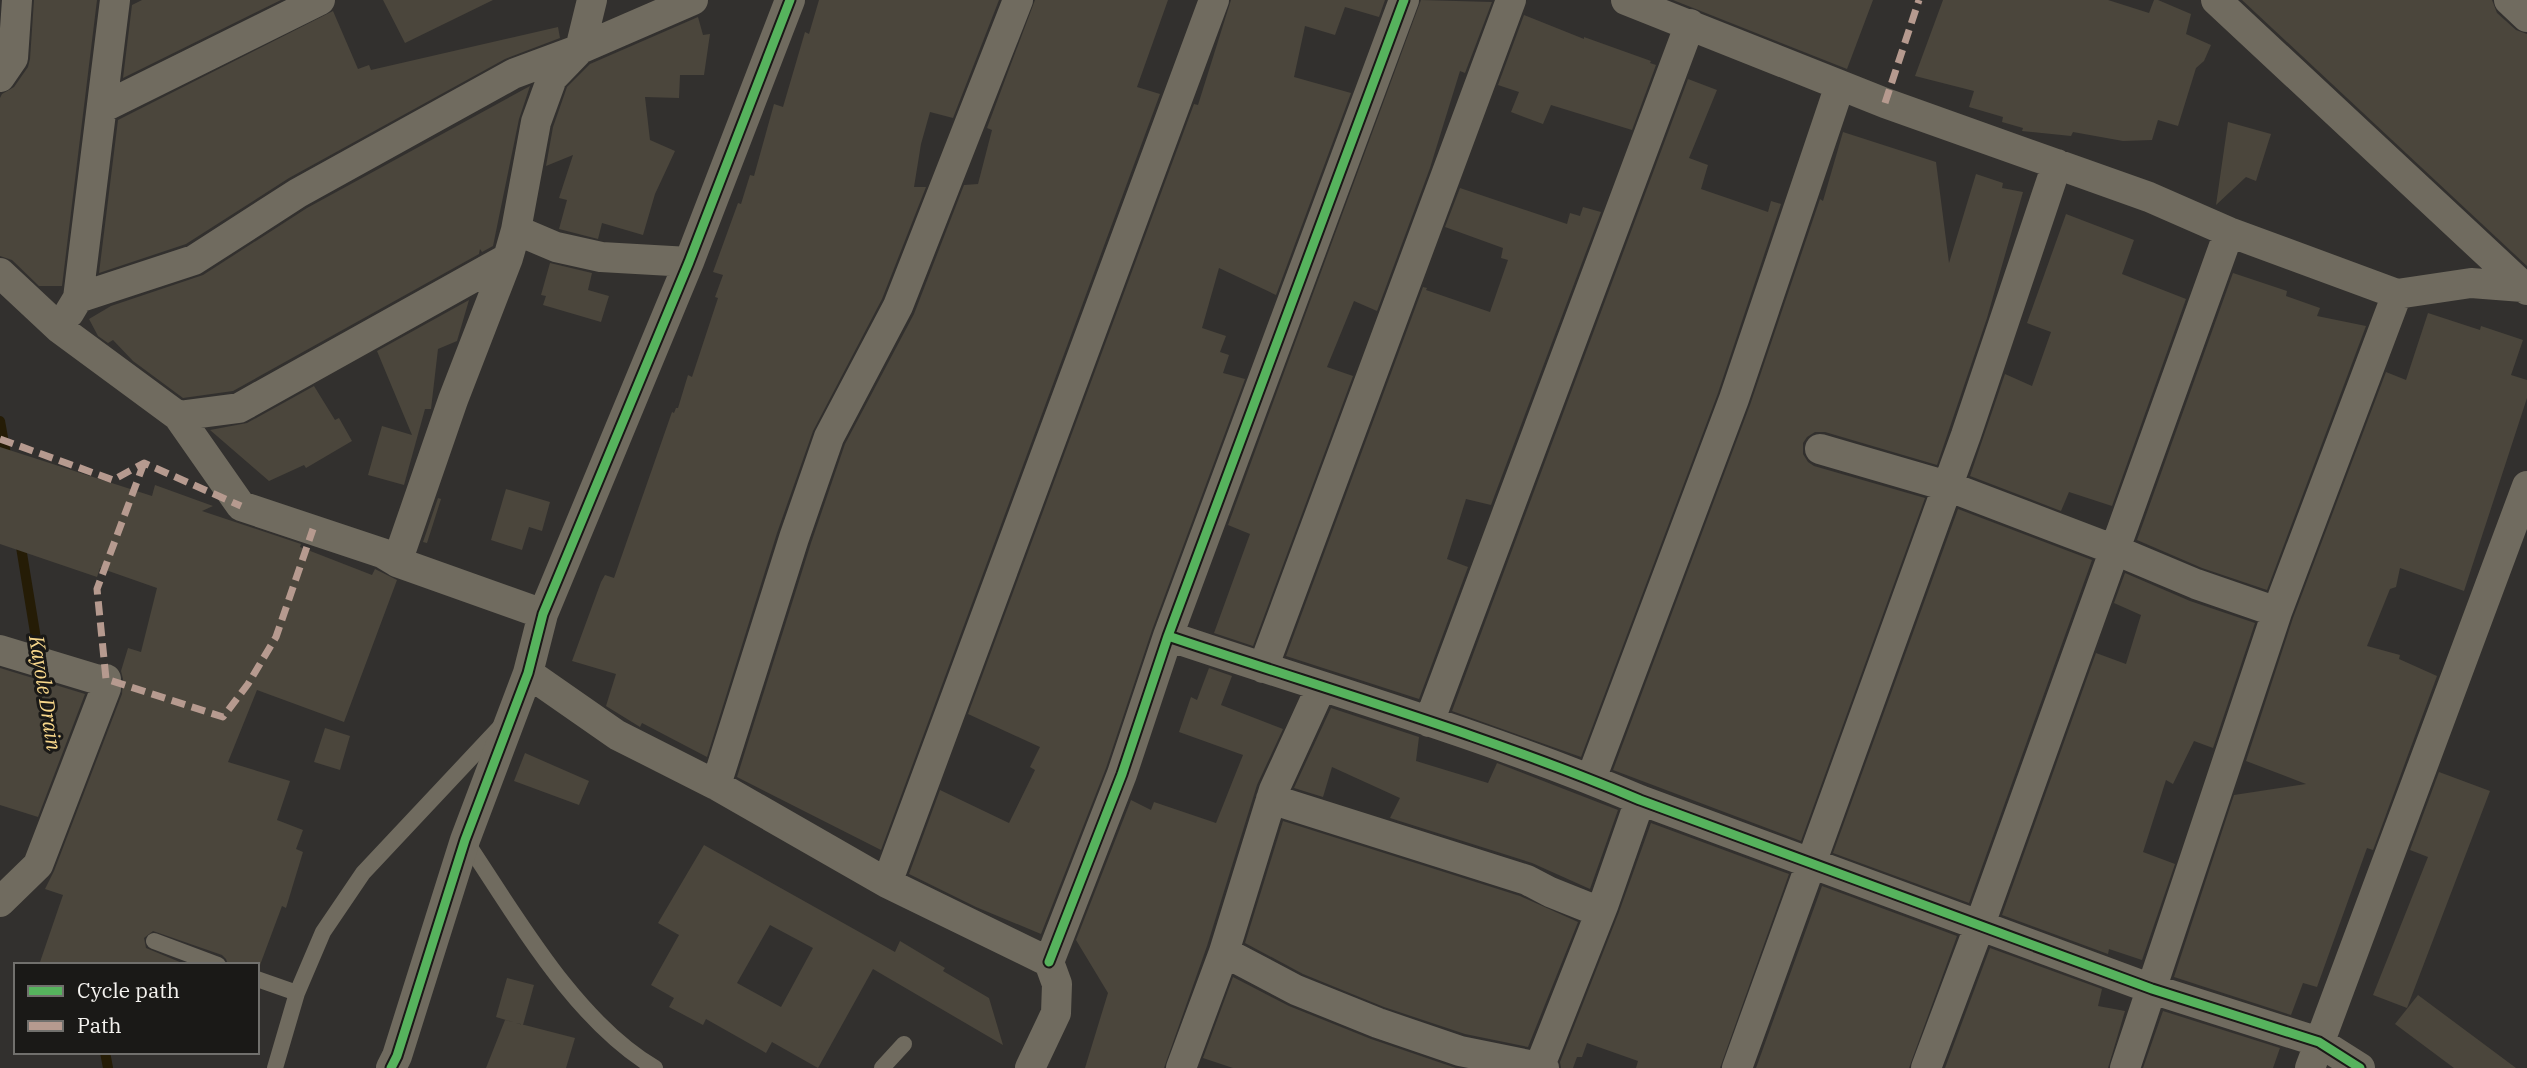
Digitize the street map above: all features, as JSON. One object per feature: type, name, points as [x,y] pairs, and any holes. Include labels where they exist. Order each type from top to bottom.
[{"type":"street","points":[[0,77],[13,58],[17,0]]},
{"type":"street","points":[[60,329],[78,298],[116,0]]},
{"type":"street","points":[[102,108],[320,0]]},
{"type":"street","points":[[397,562],[453,400],[512,244],[536,122],[552,78],[580,49],[592,0]]},
{"type":"street","points":[[78,298],[194,260],[298,193],[513,74],[580,49],[693,0]]},
{"type":"street","points":[[391,1068],[465,840],[528,673],[543,614],[689,262],[790,0]]},
{"type":"street","points":[[716,785],[794,538],[829,438],[898,306],[1018,0]]},
{"type":"street","points":[[887,883],[1214,0]]},
{"type":"street","points":[[1030,1068],[1056,1013],[1057,984],[1049,962],[1122,774],[1168,636],[1404,0]]},
{"type":"street","points":[[1263,668],[1511,0]]},
{"type":"street","points":[[1626,0],[1840,85],[2149,197],[2229,232],[2398,294],[2471,283],[2525,289]]},
{"type":"street","points":[[2216,0],[2525,289]]},
{"type":"street","points":[[2509,0],[2527,17]]},
{"type":"street","points":[[1429,722],[1690,24]]},
{"type":"street","points":[[1591,779],[1734,399],[1840,85]]},
{"type":"street","points":[[1737,1068],[1947,486],[2057,164]]},
{"type":"street","points":[[1926,1068],[2229,232]]},
{"type":"street","points":[[178,416],[239,408],[512,244],[556,247],[601,257],[689,262]]},
{"type":"street","points":[[0,273],[60,329],[178,416],[241,506],[382,553],[397,562],[543,614]]},
{"type":"street","points":[[2125,1068],[2277,612],[2398,294]]},
{"type":"street","points":[[1820,449],[1947,486],[2196,584],[2277,612]]},
{"type":"street","points":[[2315,1055],[2527,486]]},
{"type":"street","points":[[1168,636],[1429,722],[1591,779],[1640,800],[1979,927],[2152,989],[2315,1055],[2360,1068]]},
{"type":"street","points":[[0,650],[99,680],[106,679],[106,688],[38,865],[0,902]]},
{"type":"street","points":[[528,673],[617,735],[716,785],[887,883],[1049,962]]},
{"type":"street","points":[[1190,1066],[1271,799],[1321,687]]},
{"type":"street","points":[[1271,799],[1527,880],[1600,912]]},
{"type":"street","points":[[1224,952],[1296,990],[1378,1023],[1460,1051],[1541,1067],[1640,800]]},
{"type":"lane","points":[[275,1068],[297,993],[323,932],[363,873],[512,714]]},
{"type":"lane","points":[[465,840],[576,1000],[628,1061],[655,1068]]},
{"type":"lane","points":[[154,941],[213,963]]},
{"type":"lane","points":[[259,980],[297,993]]},
{"type":"lane","points":[[882,1068],[904,1044]]},
{"type":"building","points":[[34,0],[97,0],[62,286],[39,286],[12,260],[0,256],[0,98],[14,87],[28,67]]},
{"type":"building","points":[[142,0],[281,0],[123,78],[132,5]]},
{"type":"building","points":[[383,0],[493,0],[405,43]]},
{"type":"building","points":[[819,0],[999,0],[953,118],[930,112],[921,144],[914,187],[926,187],[882,299],[813,431],[777,533],[707,757],[642,723],[640,727],[606,706],[616,674],[572,661],[601,582],[605,575],[614,578],[672,412],[678,408],[688,375],[692,377],[723,275],[713,272],[738,203],[741,204],[750,175],[754,176],[774,104],[783,107],[805,32],[809,34]]},
{"type":"building","points":[[1035,0],[1168,0],[1137,87],[1160,94],[881,850],[737,777],[845,444],[914,314],[964,185],[978,184],[992,130],[987,128]]},
{"type":"building","points":[[1231,0],[1385,0],[1379,17],[1345,7],[1335,35],[1305,26],[1294,77],[1351,93],[1276,295],[1219,268],[1202,328],[1226,336],[1220,352],[1229,355],[1223,373],[1245,379],[1152,630],[1106,768],[1041,934],[976,907],[909,874],[940,790],[1009,823],[1035,770],[1030,767],[1040,747],[968,714],[1194,104],[1198,105]]},
{"type":"building","points":[[1421,0],[1492,2],[1465,73],[1460,71],[1430,168],[1377,311],[1354,301],[1327,367],[1353,376],[1253,646],[1214,633],[1250,534],[1228,525]]},
{"type":"building","points":[[1673,0],[1873,0],[1847,69]]},
{"type":"building","points":[[1943,0],[2108,0],[2149,13],[2154,0],[2158,0],[2191,14],[2186,34],[2211,45],[2204,61],[2196,68],[2178,126],[2158,120],[2152,140],[2123,141],[2073,132],[2071,136],[2022,131],[2023,128],[2002,122],[2003,117],[1969,107],[1974,91],[1915,76]]},
{"type":"building","points":[[2242,0],[2492,0],[2497,13],[2516,30],[2527,34],[2527,266]]},
{"type":"building","points":[[333,11],[358,69],[369,65],[371,70],[558,27],[560,38],[505,59],[289,178],[186,244],[99,273],[118,120]]},
{"type":"building","points":[[1524,15],[1656,65],[1632,130],[1551,105],[1543,124],[1511,112],[1519,92],[1498,85]]},
{"type":"building","points":[[698,17],[703,35],[710,34],[704,75],[680,75],[679,98],[645,97],[650,140],[675,151],[655,194],[643,235],[602,223],[598,239],[559,229],[567,200],[559,198],[573,155],[546,166],[553,127],[567,87],[590,64]]},
{"type":"building","points":[[1688,79],[1717,90],[1689,158],[1708,165],[1701,189],[1768,212],[1771,201],[1781,204],[1718,393],[1581,757],[1452,711]]},
{"type":"building","points":[[530,86],[519,119],[493,246],[482,252],[480,249],[479,254],[233,391],[183,398],[133,361],[113,340],[108,343],[98,336],[89,319],[111,306],[203,275],[307,208]]},
{"type":"building","points":[[2228,122],[2271,134],[2256,181],[2246,177],[2216,205]]},
{"type":"building","points":[[1843,132],[1936,162],[1949,263],[1976,174],[2003,183],[2002,188],[2023,192],[1987,318],[1937,465],[1825,432],[1815,432],[1803,443],[1803,454],[1814,466],[1925,498],[1801,841],[1613,770],[1750,405],[1820,199],[1823,201]]},
{"type":"building","points":[[1460,188],[1567,224],[1570,213],[1580,216],[1583,207],[1601,212],[1491,505],[1466,499],[1447,559],[1468,567],[1419,699],[1286,656],[1423,287],[1490,312],[1508,260],[1501,258],[1503,248],[1445,227]]},
{"type":"building","points":[[2066,214],[2134,240],[2122,274],[2186,299],[2112,506],[2069,492],[2061,511],[1970,476],[2005,374],[2032,386],[2051,332],[2027,323]]},
{"type":"building","points":[[550,263],[592,273],[588,290],[609,296],[601,322],[543,305],[546,296],[541,295]]},
{"type":"building","points":[[2233,273],[2287,291],[2286,296],[2320,308],[2317,316],[2366,326],[2267,590],[2202,568],[2137,540]]},
{"type":"building","points":[[469,300],[457,341],[438,349],[431,409],[425,409],[404,485],[368,475],[382,426],[412,435],[377,351]]},
{"type":"building","points":[[2428,313],[2480,330],[2481,326],[2523,340],[2511,375],[2527,380],[2527,398],[2464,591],[2400,568],[2396,587],[2390,589],[2367,646],[2400,655],[2399,659],[2437,676],[2373,850],[2367,848],[2317,987],[2303,983],[2291,1015],[2174,977],[2234,795],[2306,784],[2246,761],[2293,618],[2386,372],[2406,380]]},
{"type":"building","points":[[314,386],[335,420],[339,418],[352,441],[306,468],[304,465],[269,481],[210,430],[247,423]]},
{"type":"building","points":[[0,447],[152,496],[155,485],[213,506],[202,511],[301,544],[300,547],[372,575],[375,569],[397,580],[344,722],[257,690],[228,762],[290,781],[277,820],[303,830],[296,849],[303,852],[286,908],[282,906],[260,965],[227,963],[222,955],[153,931],[144,938],[146,948],[182,963],[40,963],[63,895],[45,889],[122,694],[121,671],[128,648],[141,652],[157,588],[100,568],[97,577],[0,544]]},
{"type":"building","points":[[506,489],[550,502],[542,531],[529,527],[522,550],[491,540]]},
{"type":"building","points":[[438,498],[441,499],[427,543],[423,542]]},
{"type":"building","points":[[1958,509],[2092,560],[1969,903],[1833,853]]},
{"type":"building","points":[[2125,573],[2190,601],[2255,623],[2213,748],[2194,741],[2173,784],[2166,780],[2143,852],[2175,864],[2142,960],[2109,949],[2108,954],[2002,915],[2096,653],[2126,664],[2141,615],[2114,603]]},
{"type":"building","points":[[0,668],[85,694],[38,817],[0,805]]},
{"type":"building","points":[[1209,668],[1232,676],[1221,705],[1283,729],[1257,785],[1207,946],[1164,1068],[1085,1068],[1108,993],[1076,940],[1131,800],[1151,810],[1154,802],[1216,823],[1243,755],[1179,732],[1191,697],[1197,700]]},
{"type":"building","points":[[1331,708],[1419,737],[1416,761],[1488,783],[1497,763],[1618,810],[1590,889],[1532,863],[1390,818],[1400,798],[1332,767],[1323,797],[1294,788]]},
{"type":"building","points":[[325,728],[350,736],[340,770],[314,762]]},
{"type":"building","points":[[525,753],[589,781],[579,805],[514,781]]},
{"type":"building","points":[[2439,772],[2490,791],[2407,1008],[2373,995],[2428,857],[2410,850]]},
{"type":"building","points":[[1283,821],[1520,896],[1578,922],[1528,1047],[1465,1034],[1384,1007],[1303,974],[1245,943]]},
{"type":"building","points":[[1651,823],[1789,874],[1720,1068],[1636,1068],[1638,1061],[1587,1043],[1582,1057],[1577,1057],[1573,1068],[1561,1068],[1560,1062]]},
{"type":"building","points":[[704,845],[895,952],[900,941],[945,968],[943,971],[989,998],[1003,1045],[873,969],[818,1068],[772,1042],[766,1053],[706,1019],[703,1025],[669,1007],[674,998],[651,985],[679,935],[658,923]],"holes":[[[770,925],[813,948],[781,1007],[737,983]]]},
{"type":"building","points":[[1822,886],[1957,936],[1909,1068],[1756,1068]]},
{"type":"building","points":[[1990,948],[2102,989],[2098,1006],[2125,1011],[2108,1068],[1945,1068]]},
{"type":"building","points":[[1233,977],[1289,1006],[1371,1039],[1456,1068],[1233,1068],[1203,1058]]},
{"type":"building","points":[[507,978],[534,985],[523,1025],[496,1017]]},
{"type":"building","points":[[2418,995],[2516,1068],[2454,1068],[2395,1024]]},
{"type":"building","points":[[2163,1011],[2280,1048],[2273,1068],[2143,1068]]},
{"type":"building","points":[[505,1020],[575,1038],[566,1068],[486,1068]]},
{"type":"waterway","name":"Kayole Drain","points":[[0,421],[7,460]]},
{"type":"waterway","name":"Kayole Drain","points":[[20,541],[39,657]]},
{"type":"waterway","name":"Kayole Drain","points":[[105,1054],[108,1068]]},
{"type":"marked path","points":[[1885,103],[1919,0]]},
{"type":"marked path","points":[[0,439],[113,480],[144,463],[241,506]]},
{"type":"marked path","points":[[144,463],[97,589],[106,679],[223,717],[248,684],[276,637],[313,529]]},
{"type":"cycle path","points":[[391,1068],[465,840],[528,673],[543,614],[689,262],[790,0]]},
{"type":"cycle path","points":[[1049,962],[1122,774],[1168,636],[1404,0]]},
{"type":"cycle path","points":[[1168,636],[1524,754],[1640,800],[2152,989],[2319,1042],[2360,1068]]}]
